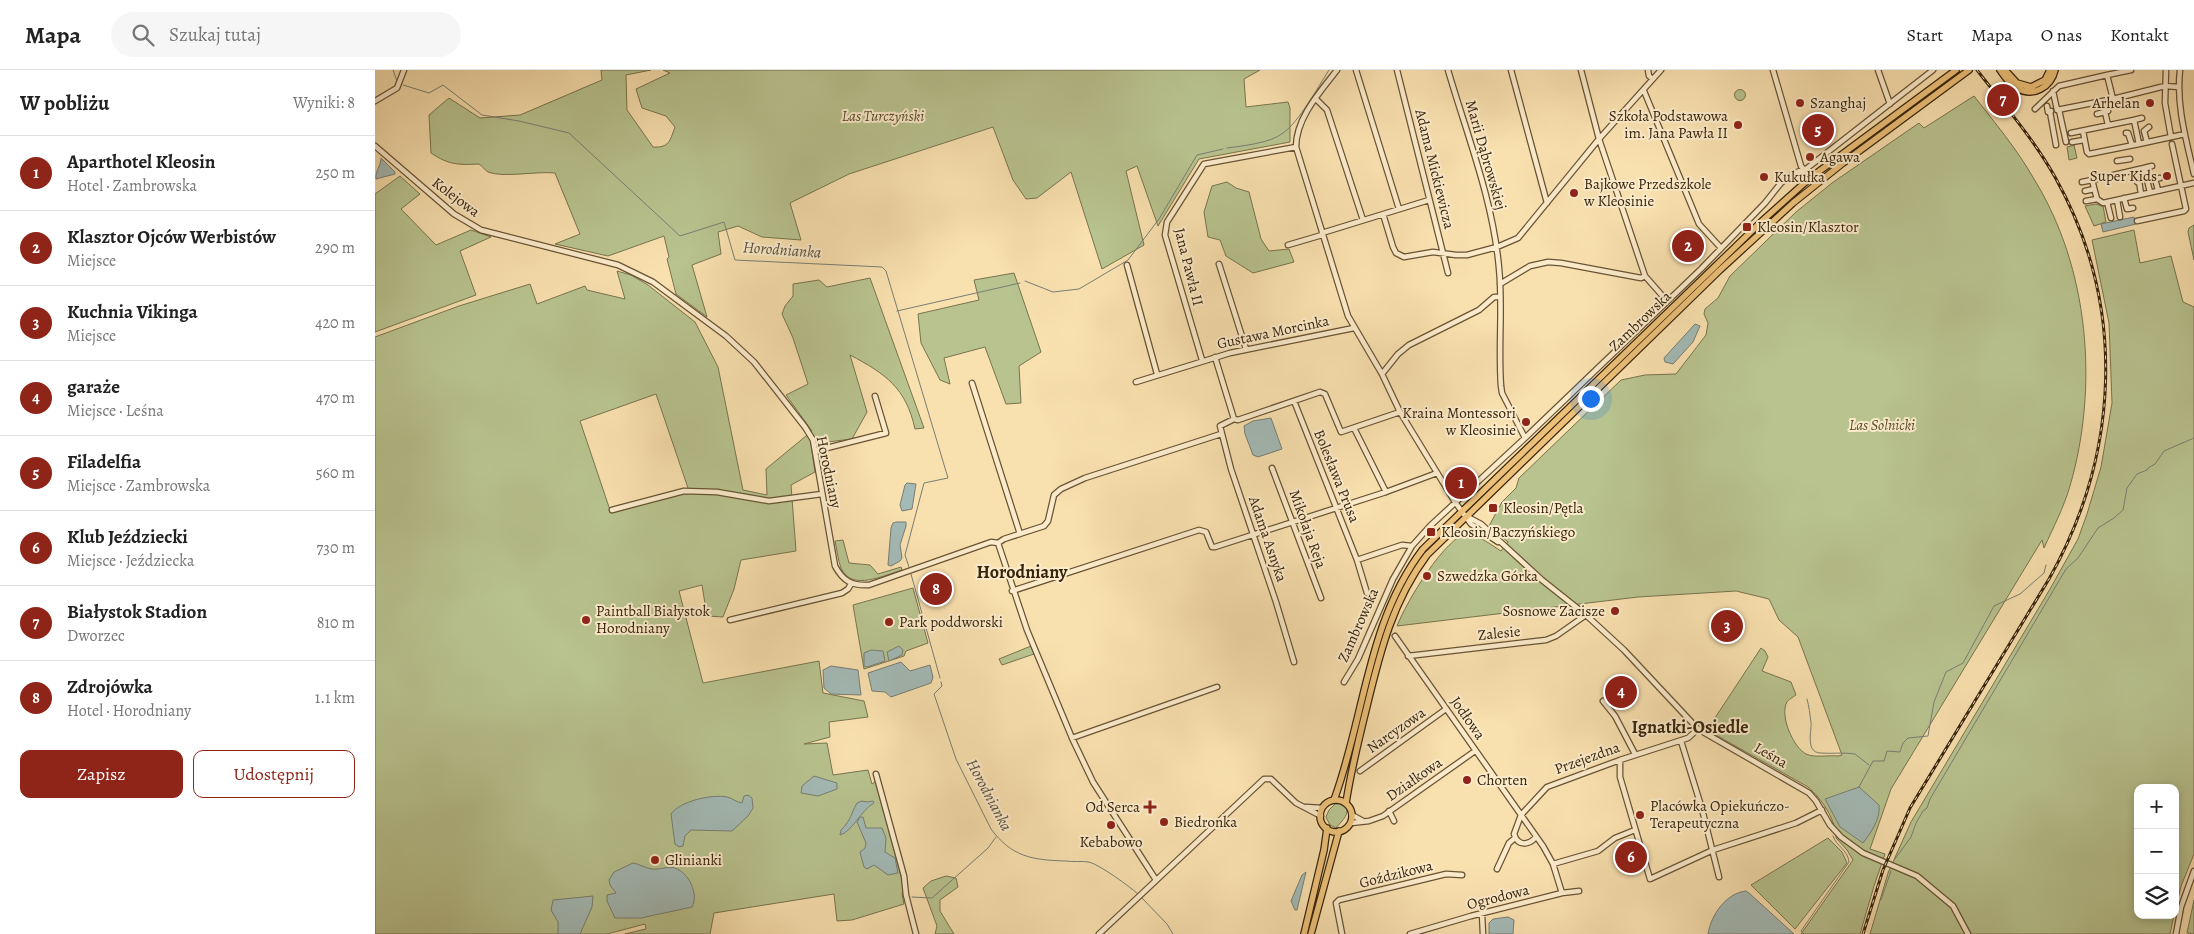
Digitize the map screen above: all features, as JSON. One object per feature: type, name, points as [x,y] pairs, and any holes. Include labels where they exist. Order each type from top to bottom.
[{"type":"main road","name":"Zambrowska","points":[[1385,627],[1393,600],[1409,567],[1435,536],[1756,226],[1809,178],[1955,70]]},
{"type":"main road","name":"Zambrowska","points":[[1385,627],[1420,565],[1435,547],[1749,242],[1815,184],[1969,70]]},
{"type":"main road","points":[[2000,70],[2015,87],[2028,92],[2046,86],[2053,77],[2055,70]]},
{"type":"main road","points":[[2005,70],[2017,83],[2031,87],[2042,82],[2050,70]]},
{"type":"main road","points":[[1334,800],[1385,627]]},
{"type":"main road","points":[[1327,828],[1339,831],[1346,828],[1351,822],[1352,815],[1346,803],[1355,754],[1385,627]]},
{"type":"main road","points":[[1303,934],[1324,850],[1327,828],[1321,816],[1323,808],[1325,804],[1334,800],[1346,803]]},
{"type":"main road","points":[[1311,934],[1339,831]]},
{"type":"street","points":[[375,101],[397,88],[405,70]]},
{"type":"street","points":[[1297,147],[1299,125],[1337,70]]},
{"type":"street","points":[[1356,70],[1399,209]]},
{"type":"street","name":"Adama Mickiewicza","points":[[1397,70],[1448,274]]},
{"type":"street","name":"Marii Dąbrowskiej","points":[[1448,70],[1481,176],[1497,247],[1500,284],[1502,393],[1525,438]]},
{"type":"street","points":[[1511,70],[1547,203]]},
{"type":"street","points":[[1581,70],[1599,139],[1645,276],[1667,301]]},
{"type":"street","points":[[1648,70],[1649,76],[1653,79]]},
{"type":"street","points":[[1383,214],[1393,247],[1400,256],[1433,252],[1467,255],[1497,247],[1518,238],[1599,139],[1661,70]]},
{"type":"street","points":[[1773,70],[1803,170],[1815,184]]},
{"type":"street","points":[[1877,70],[1890,104]]},
{"type":"street","name":"Zambrowska","points":[[1344,682],[1361,652],[1393,579],[1412,546],[1455,502],[1525,438],[1721,248],[1781,183],[1791,175],[1803,170],[1933,70]]},
{"type":"street","points":[[2035,109],[2060,85],[2131,70]]},
{"type":"street","points":[[2166,70],[2167,118],[2171,137]]},
{"type":"street","points":[[2180,70],[2181,114],[2194,174]]},
{"type":"street","points":[[2107,75],[2113,99]]},
{"type":"street","points":[[2050,112],[2165,86],[2179,86]]},
{"type":"street","points":[[1644,90],[1699,224],[1721,248]]},
{"type":"street","points":[[2053,91],[2066,142]]},
{"type":"street","points":[[1316,100],[1327,110],[1363,220]]},
{"type":"street","points":[[2047,106],[2057,145]]},
{"type":"street","points":[[2097,114],[2106,112],[2108,125]]},
{"type":"street","points":[[2071,133],[2143,118]]},
{"type":"street","points":[[2134,120],[2139,144]]},
{"type":"street","points":[[2147,142],[2145,131],[2149,127]]},
{"type":"street","points":[[2083,130],[2089,154],[2185,134]]},
{"type":"street","points":[[2126,133],[2128,132],[2131,145]]},
{"type":"street","points":[[2072,142],[2084,140]]},
{"type":"street","points":[[2137,221],[2186,209],[2172,144]]},
{"type":"street","name":"Kolejowa","points":[[375,146],[454,214],[473,226],[494,234],[593,259]]},
{"type":"street","name":"Leśna","points":[[1297,147],[1348,316],[1382,374],[1400,412],[1455,502],[1474,528],[1501,543],[1586,615],[1624,650],[1699,728],[1804,789],[1813,796],[1841,837],[1863,853],[1917,876],[1953,906],[1968,934]]},
{"type":"street","name":"Jana Pawła II","points":[[1199,361],[1165,235],[1167,222],[1204,164],[1297,147]]},
{"type":"street","points":[[2117,161],[2127,159],[2128,172]]},
{"type":"street","points":[[2082,182],[2152,166]]},
{"type":"street","points":[[2144,168],[2150,192]]},
{"type":"street","points":[[2158,190],[2155,179],[2159,178]]},
{"type":"street","points":[[2092,180],[2097,199]]},
{"type":"street","points":[[2137,182],[2139,181],[2141,194]]},
{"type":"street","points":[[2087,201],[2097,199],[2100,202],[2107,202],[2194,183]]},
{"type":"street","points":[[2085,191],[2095,189]]},
{"type":"street","points":[[2124,198],[2127,209],[2133,208]]},
{"type":"street","points":[[1288,245],[1429,200]]},
{"type":"street","points":[[2117,200],[2120,217]]},
{"type":"street","points":[[2107,202],[2111,218]]},
{"type":"street","name":"Horodniany","points":[[593,259],[627,268],[645,278],[738,346],[754,362],[813,440],[835,566],[843,579],[851,584]]},
{"type":"street","points":[[1500,284],[1530,266],[1548,262],[1589,267],[1641,278],[1645,276]]},
{"type":"street","points":[[1219,264],[1246,349]]},
{"type":"street","points":[[1127,265],[1157,374]]},
{"type":"street","points":[[1382,374],[1398,354],[1409,346],[1479,310],[1494,297],[1499,296]]},
{"type":"street","name":"Gustawa Morcinka","points":[[1136,382],[1199,361],[1246,349],[1354,328]]},
{"type":"street","points":[[1215,357],[1234,419],[1238,420],[1320,392],[1325,394],[1341,432],[1400,412]]},
{"type":"street","points":[[972,383],[1021,534]]},
{"type":"street","points":[[815,451],[886,433],[875,396]]},
{"type":"street","name":"Bolesława Prusa","points":[[1293,401],[1337,508],[1357,560],[1367,593]]},
{"type":"street","name":"Adama Asnyka","points":[[1234,419],[1222,424],[1219,428],[1293,662]]},
{"type":"street","points":[[1354,428],[1386,492]]},
{"type":"street","points":[[730,620],[843,593],[851,584],[869,585],[991,542],[998,543],[1004,539],[1044,526],[1048,520],[1054,495],[1061,489],[1085,478],[1221,434]]},
{"type":"street","name":"Mikołaja Reja","points":[[1272,468],[1321,598]]},
{"type":"street","points":[[1012,591],[1199,530],[1206,532],[1212,547],[1215,548],[1386,492],[1437,473]]},
{"type":"street","points":[[612,510],[684,491],[717,492],[769,501],[822,494]]},
{"type":"street","points":[[998,543],[1012,591],[1072,738],[1098,789],[1157,880]]},
{"type":"street","points":[[1357,560],[1402,545],[1412,546]]},
{"type":"street","name":"Zalesie","points":[[1408,656],[1546,640],[1556,636],[1586,615]]},
{"type":"street","name":"Jodłowa","points":[[1395,636],[1521,815],[1553,864]]},
{"type":"street","points":[[1072,738],[1217,687]]},
{"type":"street","points":[[1603,701],[1615,716],[1635,754]]},
{"type":"street","name":"Narcyzowa","points":[[1360,771],[1446,709]]},
{"type":"street","name":"Przejezdna","points":[[1521,815],[1536,796],[1547,787],[1635,754],[1692,736],[1699,728]]},
{"type":"street","points":[[1681,740],[1719,877]]},
{"type":"street","name":"Działkowa","points":[[1351,822],[1376,819],[1389,812],[1475,751]]},
{"type":"street","points":[[1620,760],[1620,777],[1650,879],[1713,850],[1796,823],[1822,810]]},
{"type":"street","points":[[876,774],[904,876],[906,895],[916,934]]},
{"type":"street","points":[[1099,934],[1264,779],[1271,779],[1296,803],[1321,816]]},
{"type":"street","points":[[1304,807],[1323,808]]},
{"type":"street","points":[[1389,812],[1395,821]]},
{"type":"street","points":[[1352,815],[1364,821]]},
{"type":"street","points":[[1521,815],[1515,830],[1515,838],[1521,844],[1526,844],[1536,837]]},
{"type":"street","points":[[1561,894],[1553,864],[1598,851],[1615,838],[1635,830]]},
{"type":"street","points":[[1497,869],[1509,843],[1515,838]]},
{"type":"street","points":[[2176,934],[2181,908],[2194,871]]},
{"type":"street","name":"Goździkowa","points":[[1342,934],[1336,903],[1339,900],[1446,874],[1462,875]]},
{"type":"street","name":"Ogrodowa","points":[[1410,934],[1579,890]]},
{"type":"street","points":[[1481,914],[1483,934]]},
{"type":"green space","name":"Las Turczyński","points":[[601,70],[651,70],[626,75],[627,110],[653,147],[666,145],[675,127],[666,116],[642,108],[636,89],[670,73],[663,70],[1260,70],[1244,79],[1246,107],[1288,102],[1290,108],[1290,142],[1199,159],[1158,226],[1137,166],[1126,171],[1144,245],[1102,269],[1071,172],[1037,198],[1026,199],[1013,180],[993,127],[849,174],[790,203],[801,240],[762,237],[738,226],[718,232],[721,254],[692,265],[707,317],[676,294],[667,259],[669,257],[664,236],[608,256],[555,244],[580,234],[555,173],[494,174],[488,172],[479,164],[454,163],[443,160],[431,153],[429,115],[449,98],[480,118],[520,115],[602,80]]},
{"type":"green space","points":[[1738,90],[1742,90],[1745,95],[1744,99],[1738,100],[1735,97],[1735,93]]},
{"type":"green space","name":"Las Solnicki","points":[[1974,96],[2005,136],[2034,179],[2053,214],[2067,250],[2084,328],[2086,368],[2079,448],[2068,494],[2044,548],[2042,540],[1891,789],[1870,849],[1885,854],[1860,934],[1801,934],[1853,860],[1836,838],[1834,824],[1827,810],[1808,787],[1707,730],[1761,648],[1768,657],[1762,671],[1791,682],[1796,695],[1787,702],[1785,708],[1786,723],[1801,751],[1813,756],[1842,755],[1798,637],[1779,620],[1769,599],[1736,591],[1638,597],[1397,626],[1427,572],[1449,545],[1460,536],[1470,531],[1501,551],[1508,542],[1489,526],[1502,502],[1516,488],[1519,478],[1621,380],[1645,375],[1676,374],[1706,335],[1708,323],[1704,314],[1705,309],[1718,298],[1730,276],[1796,212],[1832,183],[1919,123],[1924,128]]},
{"type":"green space","points":[[2074,145],[2077,158],[2069,160],[2067,147]]},
{"type":"green space","points":[[400,176],[420,194],[401,209],[436,245],[471,230],[491,237],[460,251],[476,295],[375,332],[375,194]]},
{"type":"green space","points":[[1227,182],[1236,188],[1249,192],[1261,239],[1269,251],[1289,249],[1294,262],[1253,273],[1226,256],[1220,240],[1208,237],[1204,212],[1212,186]]},
{"type":"green space","points":[[2096,204],[2103,206],[2106,222],[2094,226],[2085,206]]},
{"type":"green space","points":[[2194,225],[2194,260],[2188,232],[2189,228]]},
{"type":"green space","points":[[2134,230],[2140,263],[2171,256],[2183,302],[2194,307],[2194,854],[2179,894],[2179,784],[2134,784],[2134,919],[2173,919],[2170,934],[1870,934],[1888,873],[1911,822],[2050,589],[2078,539],[2087,514],[2101,467],[2112,403],[2109,323],[2092,240]]},
{"type":"green space","points":[[617,271],[631,275],[648,285],[695,322],[718,367],[743,490],[767,495],[766,469],[812,431],[786,395],[808,384],[793,338],[782,314],[785,306],[793,296],[793,284],[819,280],[827,287],[870,278],[924,428],[915,429],[906,403],[893,384],[874,369],[850,355],[867,412],[852,439],[811,444],[815,472],[791,485],[796,551],[741,560],[734,589],[723,617],[707,616],[702,585],[679,591],[703,683],[819,661],[823,693],[864,701],[868,717],[829,722],[830,737],[804,744],[827,743],[833,775],[868,770],[872,784],[876,781],[904,887],[902,894],[904,904],[852,920],[837,921],[834,894],[714,913],[710,934],[625,934],[646,929],[645,924],[607,934],[375,934],[375,337],[459,306],[530,284],[537,304],[585,286],[587,290],[625,299]],"holes":[[[656,394],[688,488],[687,492],[611,513],[580,421]]]},
{"type":"green space","points":[[1014,273],[1041,352],[1019,366],[1021,403],[1006,404],[985,347],[944,358],[950,384],[940,380],[921,343],[918,314],[979,300],[974,280]]},
{"type":"green space","points":[[843,540],[849,563],[870,565],[878,574],[901,567],[902,570],[869,580],[852,579],[846,575],[839,562],[835,541]]},
{"type":"green space","name":"Park poddworski","points":[[913,588],[928,643],[906,651],[904,656],[864,669],[853,605]]},
{"type":"green space","points":[[1031,646],[1034,654],[1002,665],[999,659]]},
{"type":"green space","points":[[1337,802],[1343,805],[1347,811],[1336,828],[1330,825],[1326,817],[1329,810]]},
{"type":"green space","points":[[1828,838],[1842,852],[1847,863],[1795,929],[1751,885]]},
{"type":"green space","points":[[946,876],[956,878],[958,887],[940,900],[940,911],[954,934],[935,934],[937,926],[923,888],[931,881]]},
{"type":"green space","points":[[2194,900],[2194,934],[2187,933]]},
{"type":"water","points":[[381,158],[395,174],[376,179],[376,173]]},
{"type":"water","points":[[2134,217],[2136,224],[2103,232],[2101,224]]},
{"type":"water","points":[[1695,324],[1700,326],[1693,342],[1673,364],[1665,362],[1664,358]]},
{"type":"water","points":[[1271,418],[1282,449],[1258,457],[1253,455],[1244,426],[1253,421]]},
{"type":"water","points":[[907,483],[916,484],[912,509],[902,511],[900,505]]},
{"type":"water","points":[[906,522],[906,526],[900,545],[902,558],[891,566],[888,565],[891,528],[893,523]]},
{"type":"water","points":[[899,646],[903,650],[902,655],[889,661],[887,652]]},
{"type":"water","points":[[871,650],[883,651],[885,661],[867,667],[864,666],[864,653]]},
{"type":"water","points":[[901,662],[910,671],[930,665],[933,677],[931,683],[891,697],[885,692],[872,691],[868,673]]},
{"type":"water","points":[[831,666],[858,670],[861,695],[831,694],[824,688],[823,670]]},
{"type":"water","points":[[814,776],[837,783],[837,789],[818,796],[801,793],[802,786]]},
{"type":"water","points":[[1859,787],[1879,805],[1877,820],[1863,843],[1840,827],[1825,799]]},
{"type":"water","points":[[748,795],[752,798],[753,808],[748,816],[732,831],[691,830],[685,836],[683,846],[679,847],[675,844],[671,814],[675,809],[689,802],[721,796],[742,803],[744,796]]},
{"type":"water","points":[[873,801],[874,803],[869,806],[849,830],[840,835],[857,803]]},
{"type":"water","points":[[860,817],[863,817],[866,828],[882,828],[886,838],[885,852],[895,858],[898,873],[888,875],[874,865],[867,869],[864,867],[860,852],[865,848],[866,843],[857,822]]},
{"type":"water","points":[[633,863],[652,869],[675,868],[685,874],[693,890],[694,902],[692,907],[641,918],[615,918],[607,901],[607,895],[616,893],[609,880],[614,872]]},
{"type":"water","points":[[1306,872],[1297,910],[1295,910],[1291,901],[1302,875]]},
{"type":"water","points":[[1746,891],[1794,934],[1708,934],[1712,920],[1726,900]]},
{"type":"water","points":[[593,896],[592,907],[580,934],[558,934],[558,922],[551,910],[553,900]]},
{"type":"water","points":[[1508,917],[1514,920],[1513,934],[1489,934],[1489,923],[1493,919]]},
{"type":"waterway","name":"Horodnianka","points":[[393,70],[397,81]]},
{"type":"waterway","points":[[1227,148],[1264,142],[1283,133],[1302,113],[1329,70]]},
{"type":"waterway","name":"Horodnianka","points":[[403,85],[429,93],[443,85],[482,115],[519,121],[569,133],[680,236],[724,222],[735,260],[882,267],[886,271],[948,478],[924,483],[905,555],[909,567]]},
{"type":"waterway","points":[[1025,281],[1053,292],[1079,289],[1128,260],[1159,219],[1197,155],[1223,149]]},
{"type":"waterway","points":[[897,311],[1020,283]]},
{"type":"waterway","points":[[1895,859],[1911,837],[1916,823],[1927,808],[1930,799],[2066,569],[2078,558],[2098,528],[2123,510],[2127,488],[2137,474],[2155,464],[2164,451],[2194,438]]},
{"type":"waterway","points":[[1859,787],[1873,761],[1884,761],[1887,751],[1900,752],[1903,743],[1908,738],[1928,736],[1934,702],[1946,672],[1963,663],[1994,606],[2020,594],[2044,573],[2046,565]]},
{"type":"waterway","name":"Horodnianka","points":[[911,574],[940,678]]},
{"type":"waterway","name":"Horodnianka","points":[[941,682],[942,686],[934,694],[956,759],[991,829],[999,838],[1015,851],[1033,858],[1089,862],[1094,864],[1138,894]]},
{"type":"waterway","points":[[1807,699],[1811,722],[1810,740],[1812,749],[1820,753],[1855,754],[1869,765]]},
{"type":"waterway","points":[[1804,934],[1801,931],[1849,862],[1847,854],[1833,836]]},
{"type":"waterway","points":[[912,897],[932,898],[988,848],[996,837]]},
{"type":"waterway","points":[[1881,900],[1891,871]]},
{"type":"waterway","name":"Horodnianka","points":[[1141,897],[1167,924],[1173,934]]},
{"type":"railway","points":[[1863,934],[1883,870],[1910,808],[2049,579],[2073,531],[2090,481],[2101,430],[2106,379],[2103,327],[2094,276],[2078,226],[2055,177],[2037,149],[1977,70]]},
{"type":"place","name":"Białystok Stadion","points":[[2003,100]]},
{"type":"place","name":"Szanghaj","points":[[1800,103]]},
{"type":"place","name":"Arhelan","points":[[2150,103]]},
{"type":"place","name":"Szkoła Podstawowa im. Jana Pawła II","points":[[1738,125]]},
{"type":"place","name":"Filadelfia","points":[[1818,130]]},
{"type":"place","name":"Agawa","points":[[1810,157]]},
{"type":"place","name":"Super Kids","points":[[2167,176]]},
{"type":"place","name":"Kukułka","points":[[1764,177]]},
{"type":"place","name":"Bajkowe Przedszkole w Kleosinie","points":[[1574,193]]},
{"type":"place","name":"Kleosin/Klasztor","points":[[1747,227]]},
{"type":"place","name":"Klasztor Ojców Werbistów","points":[[1688,246]]},
{"type":"place","name":"Kraina Montessori w Kleosinie","points":[[1526,422]]},
{"type":"place","name":"Aparthotel Kleosin","points":[[1461,483]]},
{"type":"place","name":"Kleosin/Pętla","points":[[1493,508]]},
{"type":"place","name":"Kleosin/Baczyńskiego","points":[[1431,532]]},
{"type":"place","name":"Szwedzka Górka","points":[[1427,576]]},
{"type":"place","name":"Zdrojówka","points":[[936,589]]},
{"type":"place","name":"Sosnowe Zacisze","points":[[1615,611]]},
{"type":"place","name":"Paintball Białystok Horodniany","points":[[586,620]]},
{"type":"place","name":"Park poddworski","points":[[889,622]]},
{"type":"place","name":"Kuchnia Vikinga","points":[[1727,626]]},
{"type":"place","name":"garaże","points":[[1621,692]]},
{"type":"place","name":"Chorten","points":[[1467,780]]},
{"type":"place","name":"Od Serca","points":[[1150,807]]},
{"type":"place","name":"Placówka Opiekuńczo- Terapeutyczna","points":[[1640,815]]},
{"type":"place","name":"Biedronka","points":[[1164,822]]},
{"type":"place","name":"Kebabowo","points":[[1111,825]]},
{"type":"place","name":"Klub Jeździecki","points":[[1631,857]]},
{"type":"place","name":"Glinianki","points":[[655,860]]},
{"type":"district","name":"Horodniany","points":[[1022,572]]},
{"type":"district","name":"Ignatki-Osiedle","points":[[1690,727]]}]
